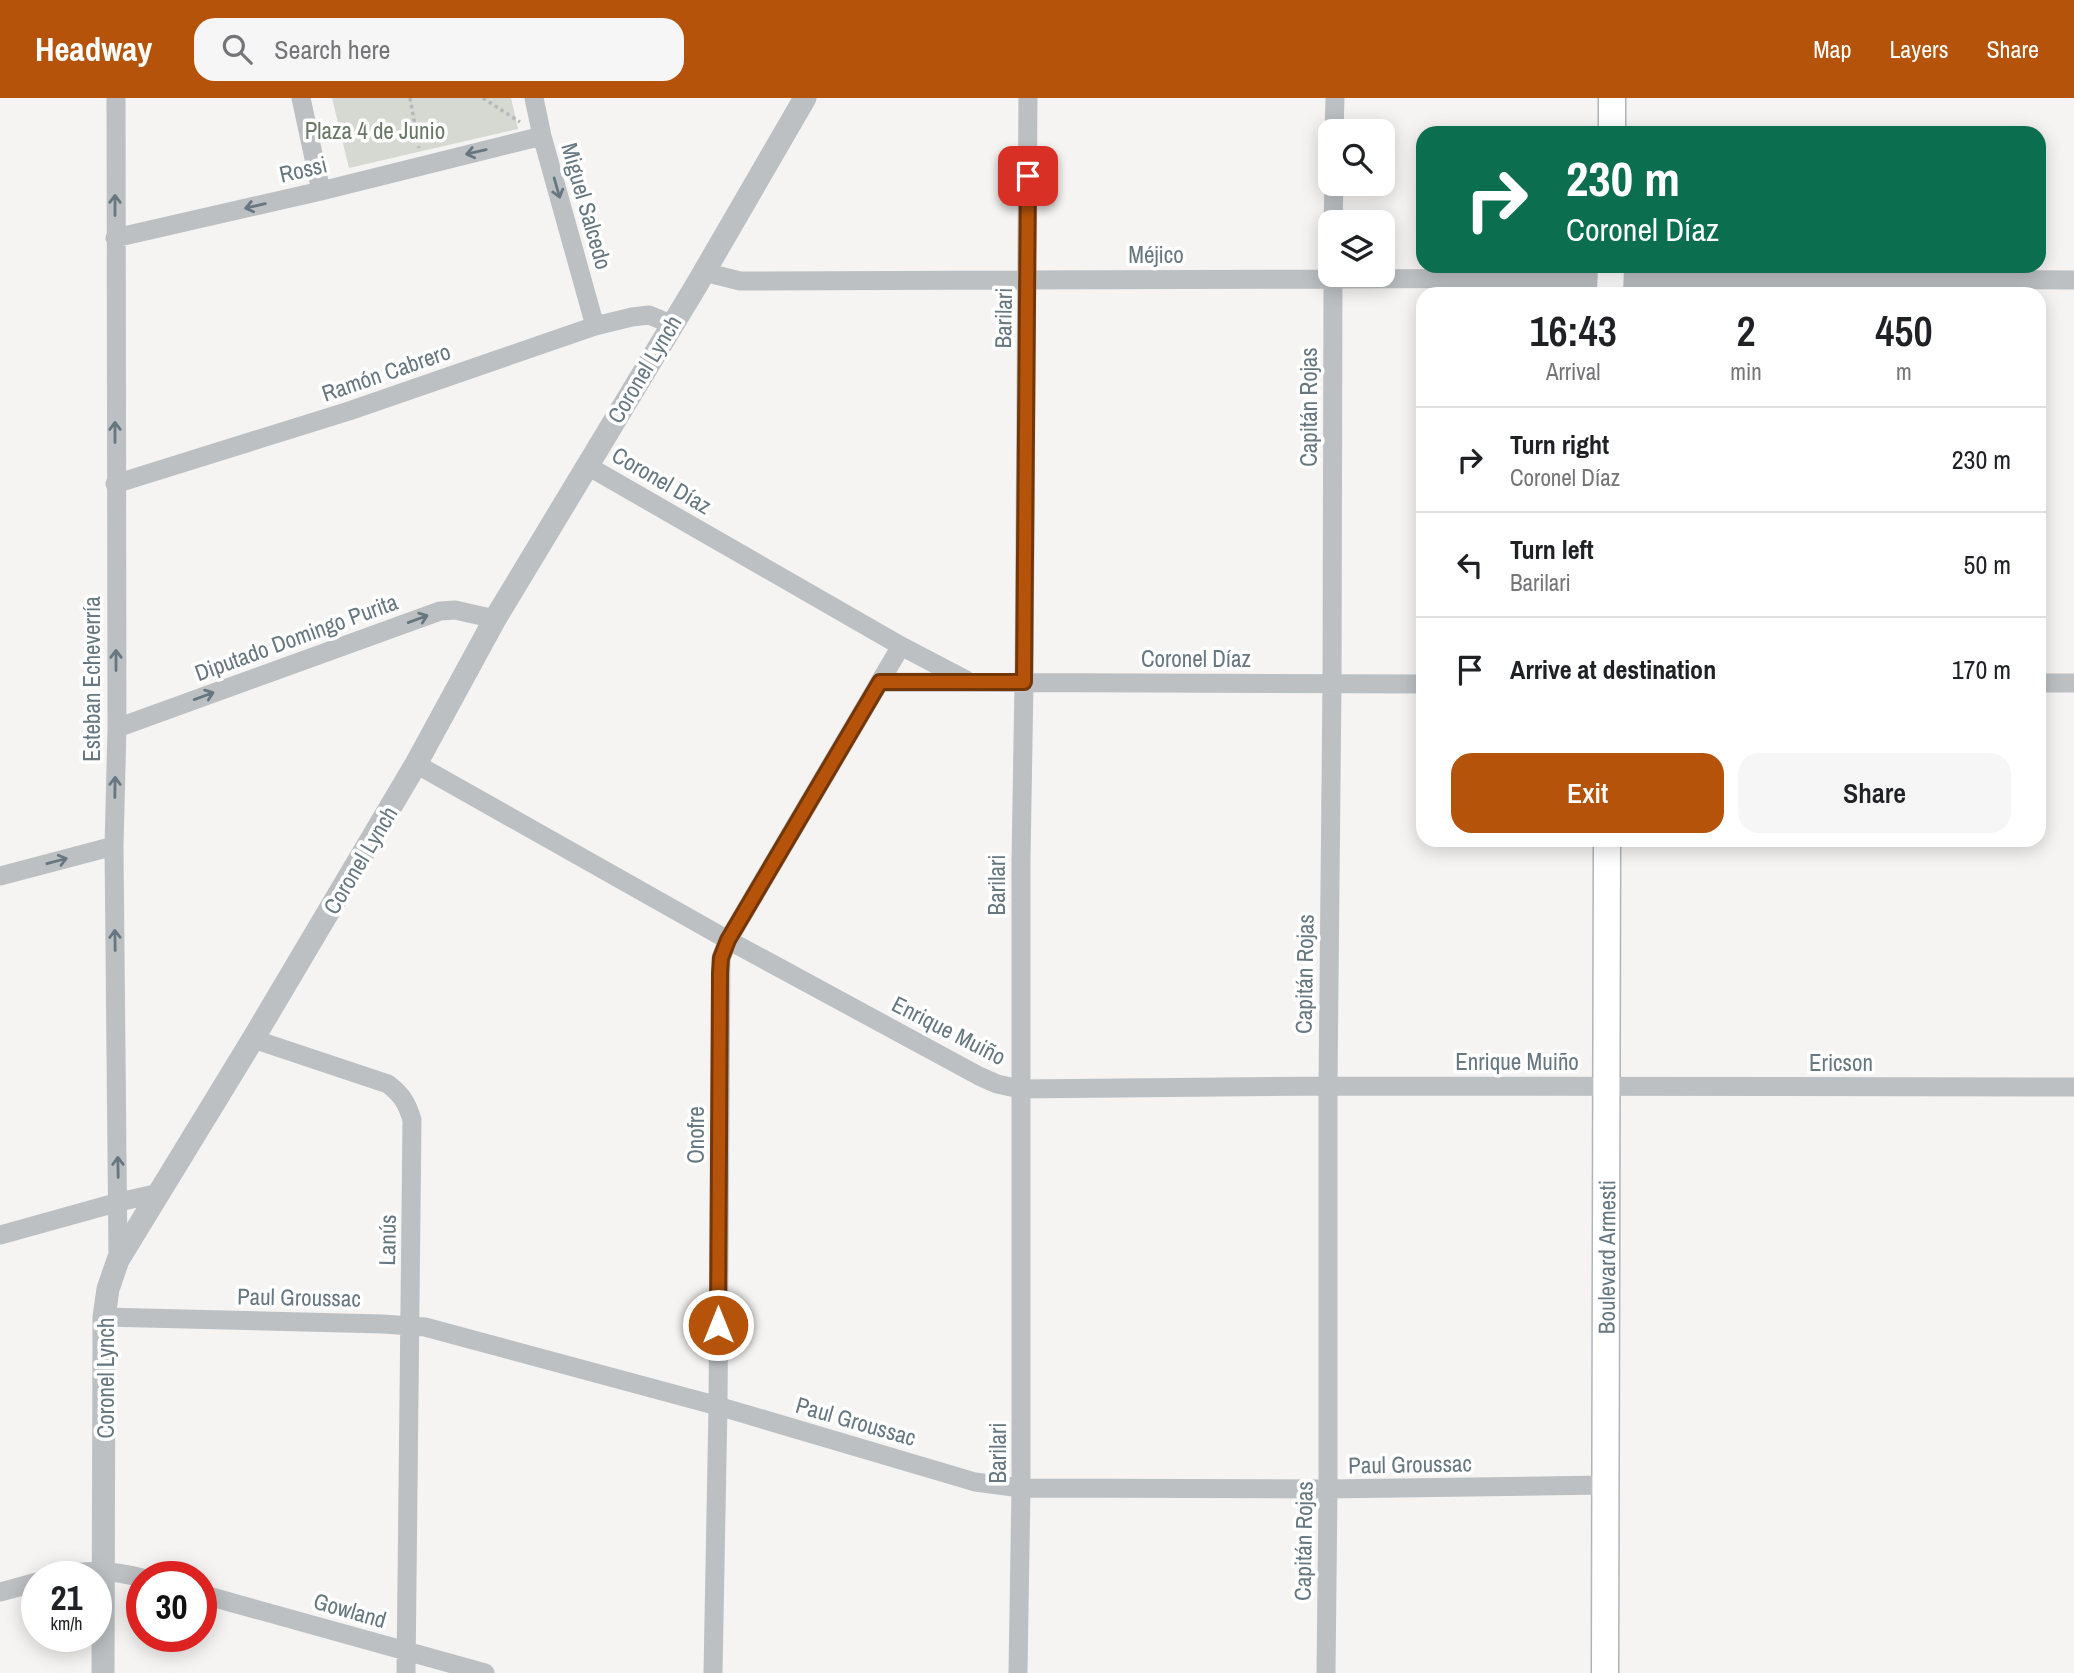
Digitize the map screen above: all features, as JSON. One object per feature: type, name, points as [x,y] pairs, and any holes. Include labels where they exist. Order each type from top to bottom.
[{"type":"main road","points":[[1612,98],[1612,126]]},
{"type":"main road","name":"Boulevard Armesti","points":[[1605,1673],[1607,847]]},
{"type":"street","name":"Esteban Echeverría","points":[[116,98],[117,728],[114,846],[118,1260]]},
{"type":"street","points":[[301,98],[321,191]]},
{"type":"street","name":"Miguel Salcedo","points":[[534,98],[595,326]]},
{"type":"street","name":"Coronel Lynch","points":[[104,1561],[104,1317],[108,1289],[118,1260],[416,764],[495,619],[704,272],[805,98]]},
{"type":"street","name":"Barilari","points":[[1018,1673],[1021,1488],[1021,861],[1028,98]]},
{"type":"street","points":[[1334,119],[1335,98]]},
{"type":"street","name":"Rossi","points":[[115,238],[321,191],[542,136]]},
{"type":"street","name":"Méjico","points":[[704,272],[740,281],[1318,276]]},
{"type":"street","name":"Méjico","points":[[1395,277],[2074,280]]},
{"type":"street","name":"Capitán Rojas","points":[[1326,1673],[1333,287]]},
{"type":"street","name":"Ramón Cabrero","points":[[115,484],[349,411],[595,326],[649,315],[671,324]]},
{"type":"street","name":"Coronel Díaz","points":[[586,465],[901,646],[970,682]]},
{"type":"street","name":"Diputado Domingo Purita","points":[[117,728],[440,611],[455,610],[495,619]]},
{"type":"street","name":"Onofre","points":[[713,1673],[721,958],[728,940],[901,646]]},
{"type":"street","name":"Coronel Díaz","points":[[880,682],[1416,684]]},
{"type":"street","points":[[2046,683],[2074,682]]},
{"type":"street","name":"Enrique Muiño","points":[[416,764],[728,940],[997,1084],[1020,1088],[1608,1086]]},
{"type":"street","points":[[0,876],[114,846]]},
{"type":"street","name":"Lanús","points":[[253,1039],[388,1084],[402,1094],[412,1120],[406,1673]]},
{"type":"street","name":"Ericson","points":[[1608,1086],[2074,1087]]},
{"type":"street","points":[[0,1235],[159,1193]]},
{"type":"street","name":"Paul Groussac","points":[[104,1317],[409,1325],[718,1406],[975,1482],[1021,1488],[1328,1489],[1604,1485]]},
{"type":"street","points":[[0,1592],[21,1586]]},
{"type":"street","name":"Gowland","points":[[217,1598],[485,1673]]},
{"type":"street","name":"Coronel Lynch","points":[[103,1652],[103,1673]]},
{"type":"path","points":[[410,98],[422,164]]},
{"type":"path","points":[[483,98],[542,136]]},
{"type":"green space","name":"Plaza 4 de Junio","points":[[332,98],[511,98],[518,129],[349,168]]},
{"type":"route","points":[[718,1325],[720,973],[721,958],[728,940],[880,682],[1024,682],[1028,176]]}]
